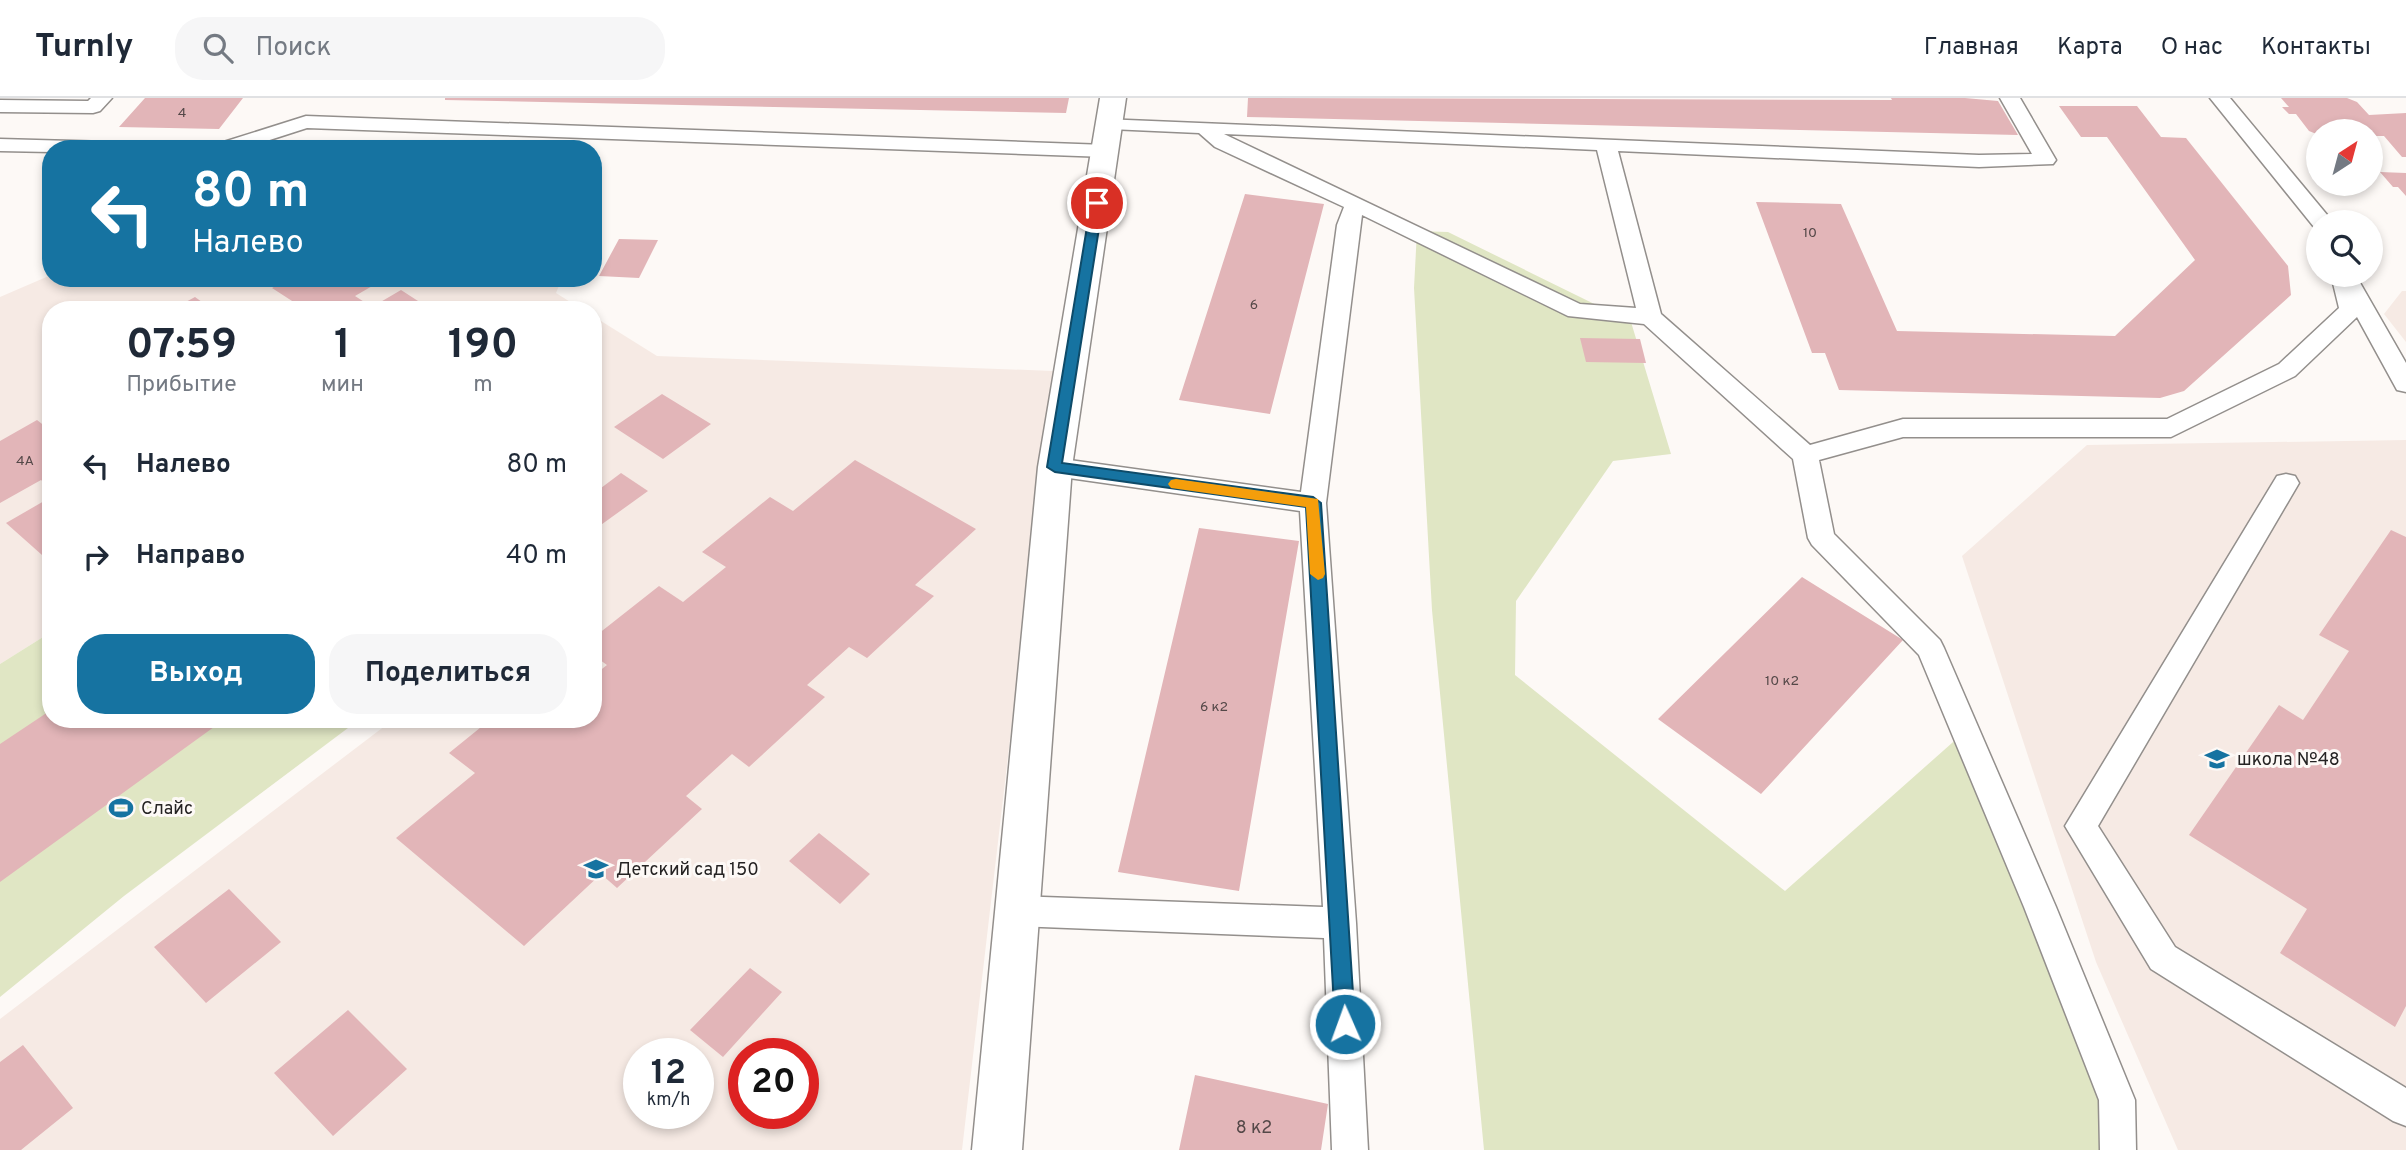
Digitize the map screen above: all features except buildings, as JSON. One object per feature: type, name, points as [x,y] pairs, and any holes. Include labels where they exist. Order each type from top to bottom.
[{"type":"street","points":[[996,1150],[1055,467],[1110,124]]},
{"type":"lane","points":[[0,106],[93,107],[102,98]]},
{"type":"lane","points":[[249,140],[306,122],[1110,124],[1979,161],[2046,160],[2010,98]]},
{"type":"lane","points":[[2220,98],[2312,210]]},
{"type":"lane","points":[[1204,127],[1223,143],[1576,311],[1650,317]]},
{"type":"lane","points":[[0,145],[42,146]]},
{"type":"lane","points":[[1606,145],[1650,317],[1804,455],[1821,538],[1930,648],[2040,907],[2117,1100],[2119,1150]]},
{"type":"lane","points":[[1350,1150],[1340,923],[1313,503],[1348,225],[1355,204]]},
{"type":"lane","points":[[1804,455],[1903,428],[2171,428],[2287,370],[2351,310],[2346,287]]},
{"type":"lane","points":[[2350,287],[2406,384]]},
{"type":"lane","points":[[1055,467],[1313,503]]},
{"type":"lane","points":[[2286,483],[2081,827],[2163,958],[2406,1108]]},
{"type":"lane","points":[[1016,911],[1340,923]]},
{"type":"shaded area","points":[[42,279],[42,287],[558,287],[556,293],[569,301],[42,301],[42,638],[0,664],[0,297]]},
{"type":"shaded area","points":[[2402,291],[2406,291],[2406,342],[2384,314]]},
{"type":"shaded area","name":"Детский сад 150","points":[[602,322],[657,356],[1053,371],[962,1150],[0,1150],[0,1019],[382,728],[602,728]]},
{"type":"shaded area","name":"школа №48","points":[[2406,440],[2406,1150],[2178,1150],[2096,962],[1962,556],[2087,445]]},
{"type":"green space","points":[[1417,231],[1448,232],[1631,322],[1671,454],[1613,461],[1516,601],[1515,675],[1785,891],[1961,735],[2040,907],[2118,1150],[1484,1150],[1432,610],[1414,288]]},
{"type":"green space","name":"Слайс","points":[[42,638],[42,728],[348,728],[124,896],[0,997],[0,664]]},
{"type":"slow traffic","points":[[1176,484],[1313,503],[1318,574]]},
{"type":"place","name":"школа №48","points":[[2217,759]]},
{"type":"place","name":"Слайс","points":[[121,808]]},
{"type":"place","name":"Детский сад 150","points":[[596,869]]},
{"type":"route","points":[[1097,203],[1055,467],[1313,503],[1345,1024]]}]
